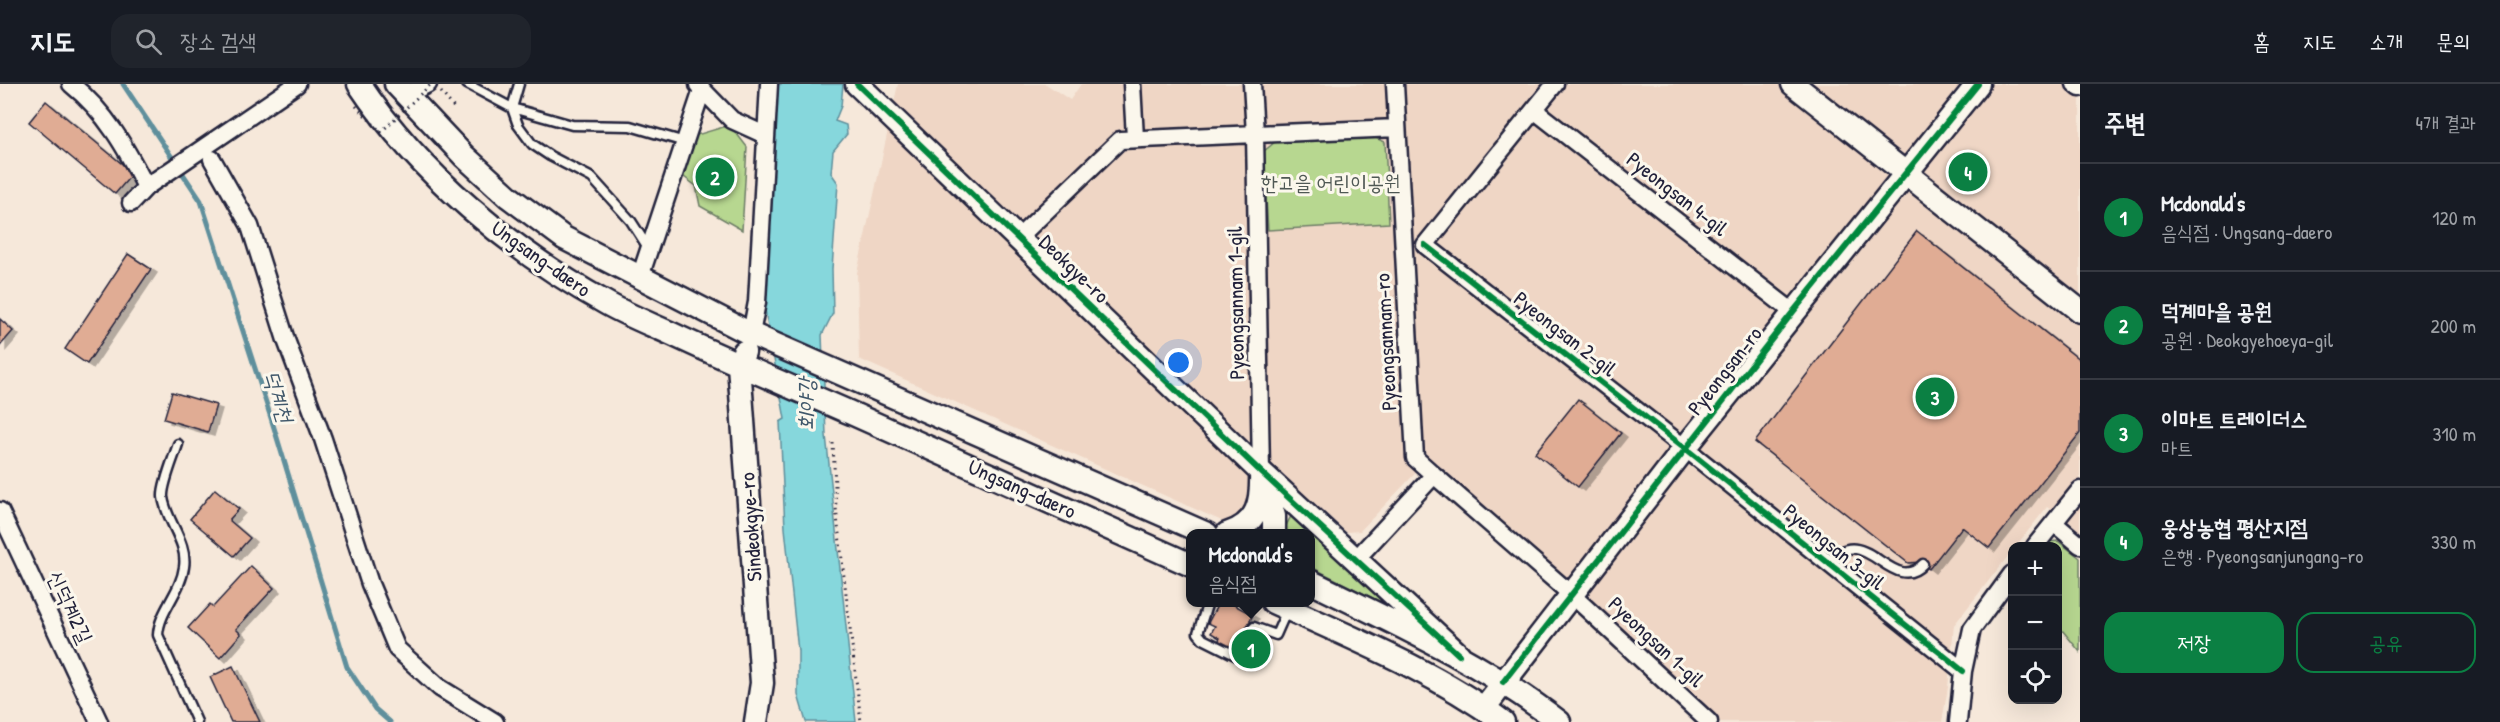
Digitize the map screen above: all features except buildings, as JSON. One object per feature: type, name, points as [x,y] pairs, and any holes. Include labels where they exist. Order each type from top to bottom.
[{"type":"street","points":[[71,84],[94,104],[105,118],[123,143],[147,188]]},
{"type":"street","points":[[131,203],[147,188],[297,84]]},
{"type":"street","points":[[400,89],[431,84]]},
{"type":"street","points":[[757,337],[769,84]]},
{"type":"street","points":[[1132,84],[1135,138]]},
{"type":"street","name":"Pyeongsannam 1-gil","points":[[1252,84],[1255,134],[1261,472]]},
{"type":"street","name":"Pyeongsannam-ro","points":[[1395,84],[1415,458],[1572,595]]},
{"type":"street","points":[[1403,246],[1425,245],[1555,84]]},
{"type":"street","points":[[1794,84],[2080,310]]},
{"type":"street","name":"Pyeongsan-ro","points":[[1484,708],[1792,312],[1978,84]]},
{"type":"street","points":[[2075,84],[2080,88]]},
{"type":"street","points":[[640,277],[685,142],[700,87]]},
{"type":"street","points":[[700,87],[732,120],[765,135]]},
{"type":"street","points":[[400,89],[464,156],[509,197],[564,238],[757,337],[1196,529]]},
{"type":"street","name":"Deokgye-ro","points":[[868,89],[1018,238],[1261,472],[1274,516],[1274,529]]},
{"type":"street","name":"Ungsang-daero","points":[[357,95],[376,110],[429,170],[514,245],[608,304],[739,365],[852,413],[1186,563]]},
{"type":"street","name":"Pyeongsan 4-gil","points":[[1534,110],[1792,312]]},
{"type":"street","points":[[1018,238],[1120,140],[1397,128]]},
{"type":"street","points":[[212,159],[250,226],[286,340],[322,439],[370,584],[397,649],[440,688],[495,722]]},
{"type":"street","name":"Pyeongsan 2-gil","points":[[1425,245],[1685,448]]},
{"type":"street","name":"Sindeokgye-ro","points":[[756,722],[762,683],[739,365],[757,337]]},
{"type":"street","name":"Pyeongsan 3-gil","points":[[1685,448],[1963,671]]},
{"type":"street","points":[[1240,529],[1258,509],[1262,494],[1261,472]]},
{"type":"street","points":[[1261,472],[1357,558],[1459,655]]},
{"type":"street","points":[[1357,558],[1434,475]]},
{"type":"street","points":[[2038,542],[2080,490]]},
{"type":"street","name":"신덕계2길","points":[[0,511],[99,722]]},
{"type":"street","points":[[2054,523],[2080,544]]},
{"type":"street","points":[[1958,722],[1963,671],[1972,629],[2008,581]]},
{"type":"street","points":[[1315,584],[1459,655],[1503,682],[1559,722]]},
{"type":"street","name":"Pyeongsan 1-gil","points":[[1572,595],[1709,722]]},
{"type":"street","points":[[1289,607],[1419,670],[1484,708],[1503,722]]},
{"type":"lane","points":[[467,84],[512,108],[572,125],[630,126],[685,142]]},
{"type":"lane","points":[[519,84],[512,108],[518,125],[532,144],[592,178],[632,221],[650,249]]},
{"type":"lane","points":[[178,444],[163,495],[182,543],[185,564],[183,577],[159,626],[158,636],[197,722]]},
{"type":"lane","points":[[1828,564],[1841,551],[1859,549],[1867,551],[1895,571],[1902,573],[1915,570],[1923,564]]},
{"type":"lane","points":[[1208,607],[1198,633],[1203,639],[1237,656],[1240,655],[1254,627],[1257,626],[1276,635],[1284,607]]},
{"type":"path","points":[[357,95],[381,132],[431,84],[455,109]]},
{"type":"path","points":[[833,443],[836,508],[861,722]]},
{"type":"shaded area","points":[[898,84],[1046,84],[1070,100],[1081,84],[2065,84],[2080,96],[2080,532],[2047,507],[2019,542],[2008,542],[2008,556],[1954,625],[1942,722],[1720,722],[1430,458],[1360,531],[1346,532],[1276,468],[1234,520],[1224,522],[859,359],[857,273]]},
{"type":"green space","points":[[730,125],[747,147],[742,230],[700,206],[696,186],[672,168],[683,139]]},
{"type":"green space","name":"한고을 어린이공원","points":[[1373,137],[1385,142],[1389,223],[1268,230],[1263,152],[1275,142]]},
{"type":"green space","points":[[1294,510],[1314,529],[1284,529]]},
{"type":"green space","points":[[1315,530],[1408,616],[1315,569]]},
{"type":"green space","points":[[2062,544],[2080,558],[2080,652],[2062,630]]},
{"type":"water","name":"회야강","points":[[775,84],[843,84],[841,106],[835,121],[846,125],[847,134],[833,151],[831,173],[838,183],[832,269],[833,313],[822,335],[826,435],[856,722],[806,722],[798,695],[798,651],[785,528],[780,422],[785,419],[765,310],[771,195],[769,157]]},
{"type":"waterway","name":"덕계천","points":[[123,84],[201,201],[271,418],[347,667],[375,709],[390,722]]},
{"type":"cycle path","points":[[857,84],[1261,472],[1459,655]]},
{"type":"cycle path","points":[[1503,682],[1793,312],[1978,84]]},
{"type":"cycle path","points":[[1425,245],[1685,448],[1963,671]]},
{"type":"place","name":"웅상농협 평산지점","points":[[1968,172]]},
{"type":"place","name":"덕계마을 공원","points":[[715,177]]},
{"type":"place","name":"이마트 트레이더스","points":[[1935,397]]},
{"type":"place","name":"Mcdonald's","points":[[1251,649]]}]
